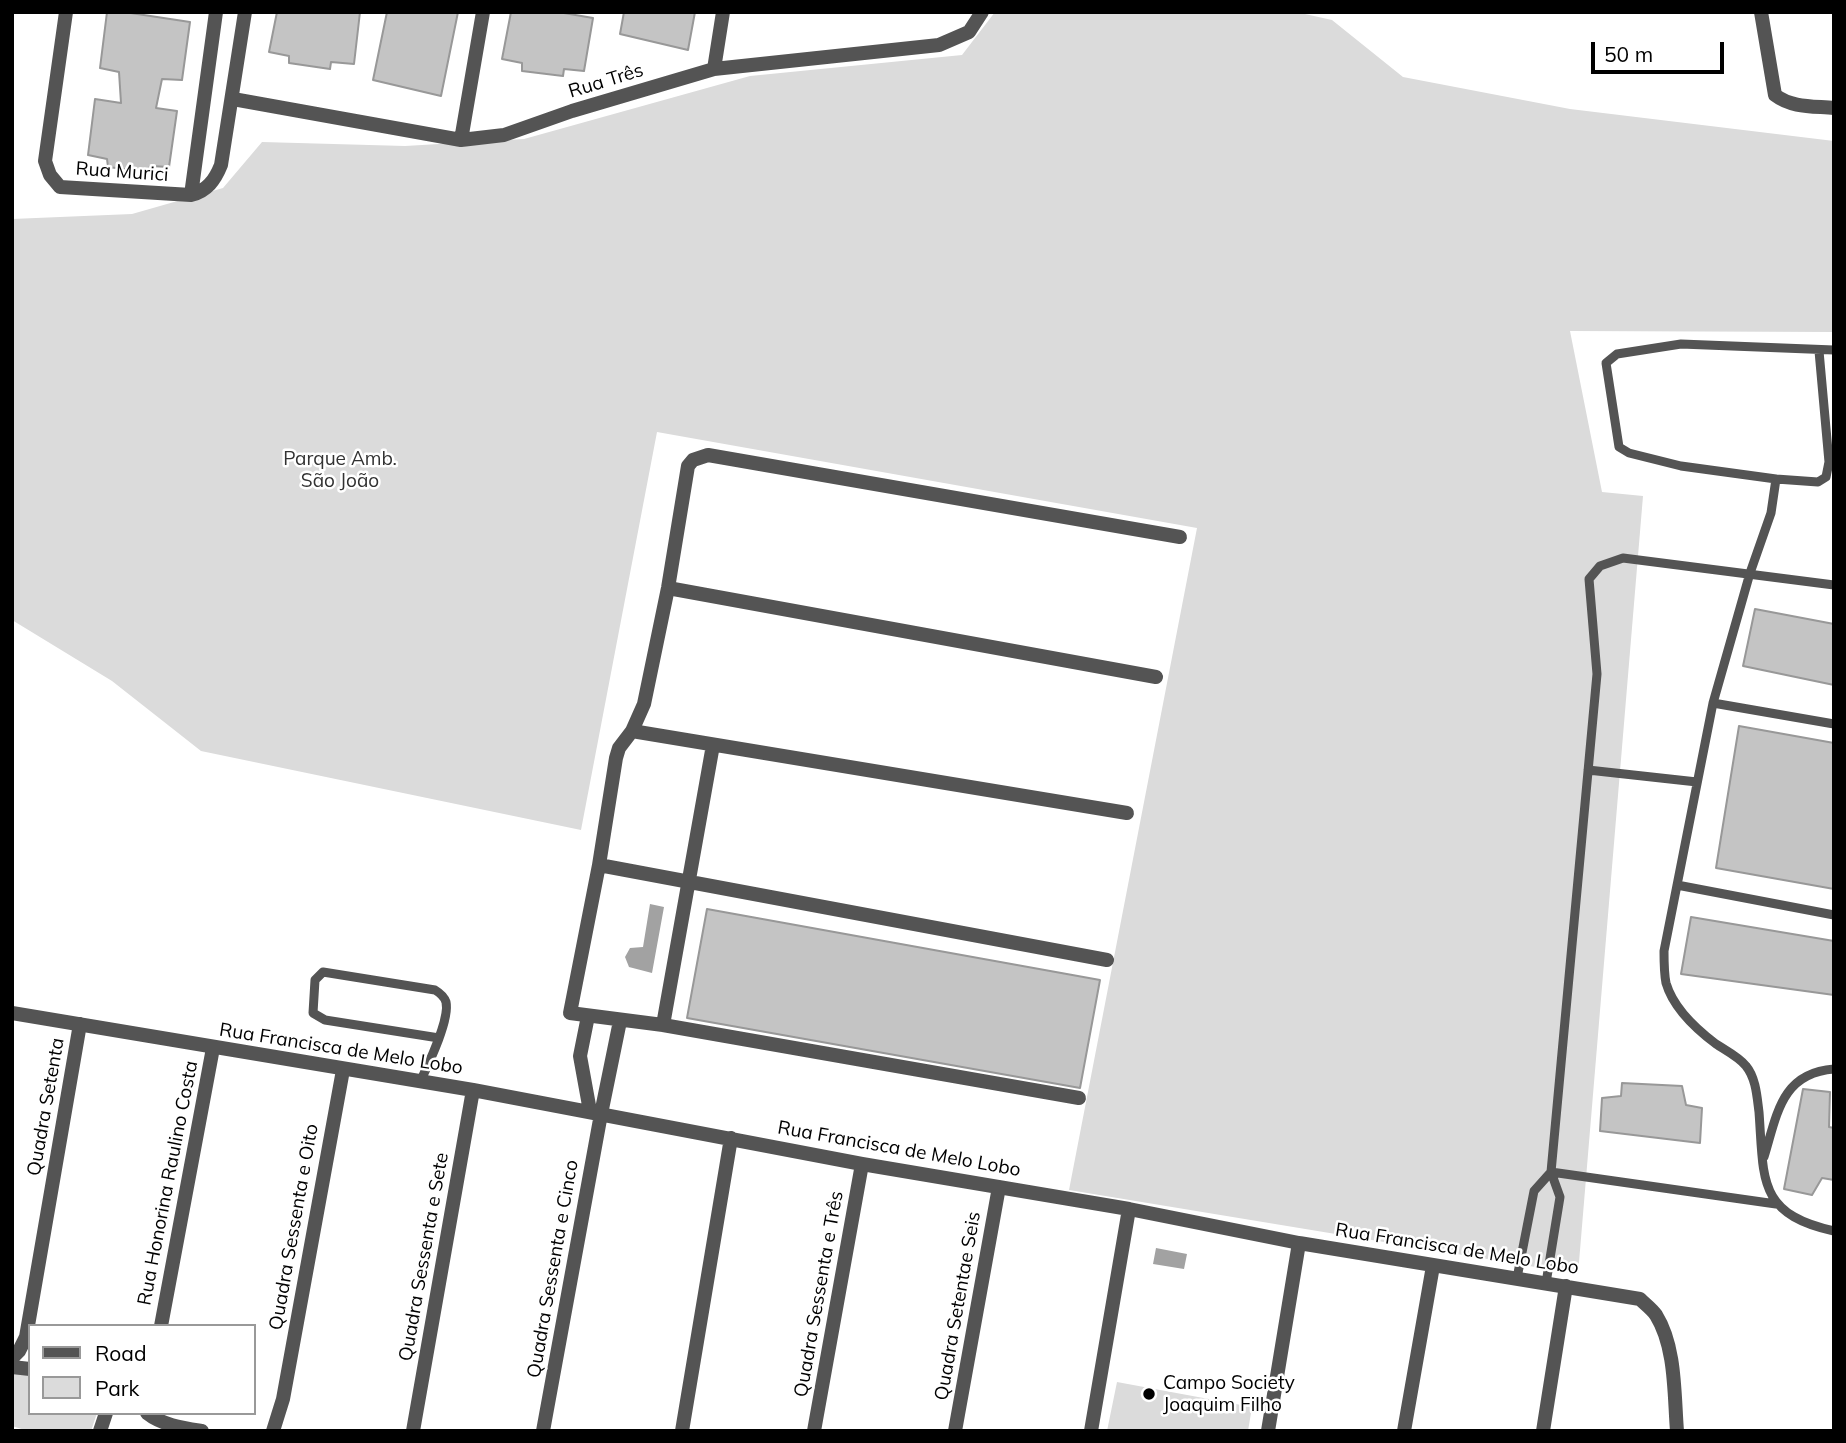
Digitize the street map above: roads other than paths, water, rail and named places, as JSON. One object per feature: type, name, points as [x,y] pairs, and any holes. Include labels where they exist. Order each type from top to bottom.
[{"type":"street","name":"Rua Murici","points":[[66,12],[45,161],[50,175],[60,187],[191,195],[206,188],[216,178],[221,165],[233,99]]},
{"type":"street","points":[[191,195],[216,12]]},
{"type":"street","points":[[233,99],[245,12]]},
{"type":"street","points":[[461,140],[483,12]]},
{"type":"street","points":[[714,69],[723,12]]},
{"type":"street","name":"Rua Três","points":[[233,99],[461,140],[504,135],[572,111],[714,69],[939,45],[969,32],[982,12]]},
{"type":"street","points":[[1761,12],[1775,94],[1794,105],[1834,108]]},
{"type":"street","points":[[1079,1098],[663,1026],[570,1013],[599,865],[616,758],[644,704],[668,588],[688,467],[693,460],[708,455],[1180,537]]},
{"type":"street","points":[[668,588],[1156,677]]},
{"type":"street","points":[[632,731],[1127,813]]},
{"type":"street","points":[[663,1026],[713,745]]},
{"type":"street","points":[[599,865],[1107,960]]},
{"type":"street","name":"Rua Francisca de Melo Lobo","points":[[12,1013],[473,1090],[862,1164],[1129,1209],[1300,1243],[1640,1299],[1654,1312],[1664,1331],[1669,1349],[1677,1431]]},
{"type":"street","points":[[588,1016],[580,1056],[595,1112]]},
{"type":"street","name":"Quadra Sessenta e Cinco","points":[[543,1431],[595,1112],[620,1020]]},
{"type":"street","name":"Quadra Setenta","points":[[28,1324],[80,1024]]},
{"type":"street","name":"Rua Honorina Raulino Costa","points":[[161,1324],[213,1048]]},
{"type":"street","name":"Quadra Sessenta e Oito","points":[[273,1431],[283,1399],[342,1070]]},
{"type":"street","name":"Quadra Sessenta e Sete","points":[[413,1431],[473,1090]]},
{"type":"street","points":[[682,1431],[732,1138]]},
{"type":"street","name":"Quadra Sessenta e Três","points":[[814,1431],[862,1164]]},
{"type":"street","name":"Quadra Setentae Seis","points":[[955,1431],[999,1187]]},
{"type":"street","points":[[1090,1431],[1129,1209]]},
{"type":"street","points":[[1268,1431],[1300,1243]]},
{"type":"street","points":[[1404,1431],[1433,1266]]},
{"type":"street","points":[[1543,1431],[1566,1286]]},
{"type":"street","name":"Quadra Setenta","points":[[12,1358],[19,1352],[28,1325]]},
{"type":"street","points":[[151,1415],[168,1423],[202,1431]]},
{"type":"lane","points":[[1819,351],[1829,462],[1826,477],[1818,482],[1681,466],[1629,453],[1619,447],[1606,363],[1617,354],[1681,344],[1834,350]]},
{"type":"lane","points":[[1776,479],[1771,513],[1750,573],[1713,703],[1664,951],[1666,982],[1675,1002],[1701,1033],[1746,1066],[1757,1091],[1764,1180],[1776,1204],[1793,1217],[1834,1231]]},
{"type":"lane","points":[[1546,1283],[1560,1196],[1551,1172],[1597,674],[1590,579],[1600,566],[1622,558],[1834,585]]},
{"type":"lane","points":[[1713,703],[1834,724]]},
{"type":"lane","points":[[1588,769],[1697,782]]},
{"type":"lane","points":[[1677,885],[1834,915]]},
{"type":"lane","points":[[420,1082],[439,1038],[447,1003],[442,994],[435,990],[323,972],[315,980],[313,1013],[325,1020],[439,1038]]},
{"type":"lane","points":[[1763,1163],[1780,1102],[1795,1083],[1815,1071],[1834,1069]]},
{"type":"lane","points":[[1551,1172],[1776,1204]]},
{"type":"lane","points":[[1517,1278],[1534,1191],[1551,1172]]},
{"type":"place","name":"Campo Society Joaquim Filho","points":[[1149,1394]]},
{"type":"park label","name":"Parque Amb. São João","points":[[340,470]]}]
